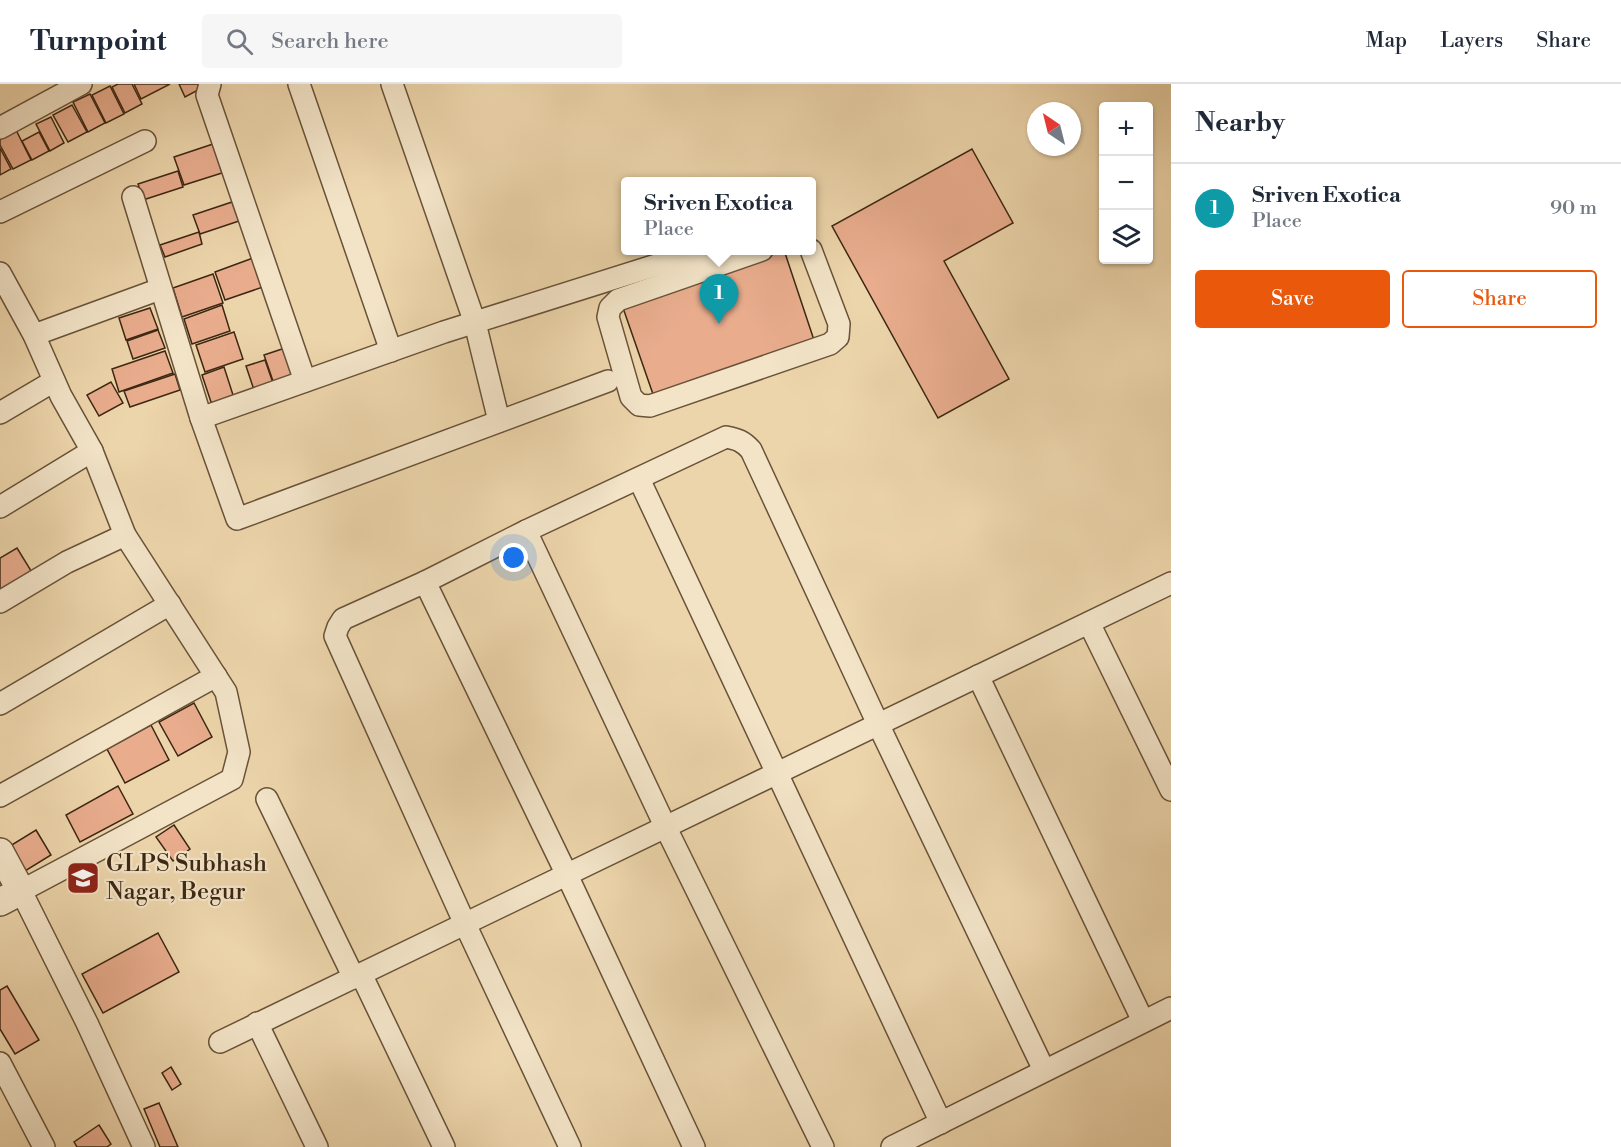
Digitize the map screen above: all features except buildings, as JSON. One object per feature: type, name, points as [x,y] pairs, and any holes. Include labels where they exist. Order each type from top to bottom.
[{"type":"street","points":[[0,128],[81,84]]},
{"type":"street","points":[[210,84],[207,95],[305,381]]},
{"type":"street","points":[[299,84],[391,351]]},
{"type":"street","points":[[392,84],[475,323],[499,422]]},
{"type":"street","points":[[0,212],[145,141]]},
{"type":"street","points":[[133,197],[201,418],[237,519],[608,381]]},
{"type":"street","points":[[709,256],[662,275],[618,300],[610,308],[608,317],[631,397],[639,405],[650,406],[830,344],[838,337],[839,324],[813,255]]},
{"type":"street","points":[[0,273],[8,308],[34,335],[54,381],[92,451],[125,535],[226,692],[239,752],[232,779],[10,896]]},
{"type":"street","points":[[201,418],[475,323],[662,275]]},
{"type":"street","points":[[34,335],[160,289]]},
{"type":"street","points":[[0,413],[54,381]]},
{"type":"street","points":[[570,1147],[465,924],[335,636],[343,619],[726,437],[746,443],[751,450],[878,724],[1044,1070]]},
{"type":"street","points":[[0,507],[92,451]]},
{"type":"street","points":[[639,479],[941,1123]]},
{"type":"street","points":[[526,531],[666,828],[822,1147]]},
{"type":"street","points":[[0,602],[67,562],[125,535]]},
{"type":"street","points":[[425,582],[567,875],[694,1147]]},
{"type":"street","points":[[220,1042],[1171,583]]},
{"type":"street","points":[[0,704],[170,604]]},
{"type":"street","points":[[1089,623],[1171,790]]},
{"type":"street","points":[[0,796],[216,676]]},
{"type":"street","points":[[978,676],[1143,1021]]},
{"type":"street","points":[[267,800],[444,1147]]},
{"type":"street","points":[[0,852],[10,896],[87,1023],[144,1147]]},
{"type":"street","points":[[892,1147],[1171,1008]]},
{"type":"street","points":[[257,1023],[317,1147]]},
{"type":"street","points":[[0,1063],[44,1147]]},
{"type":"place","name":"Sriven Exotica","points":[[719,324]]},
{"type":"place","name":"GLPS Subhash Nagar, Begur","points":[[83,878]]}]
